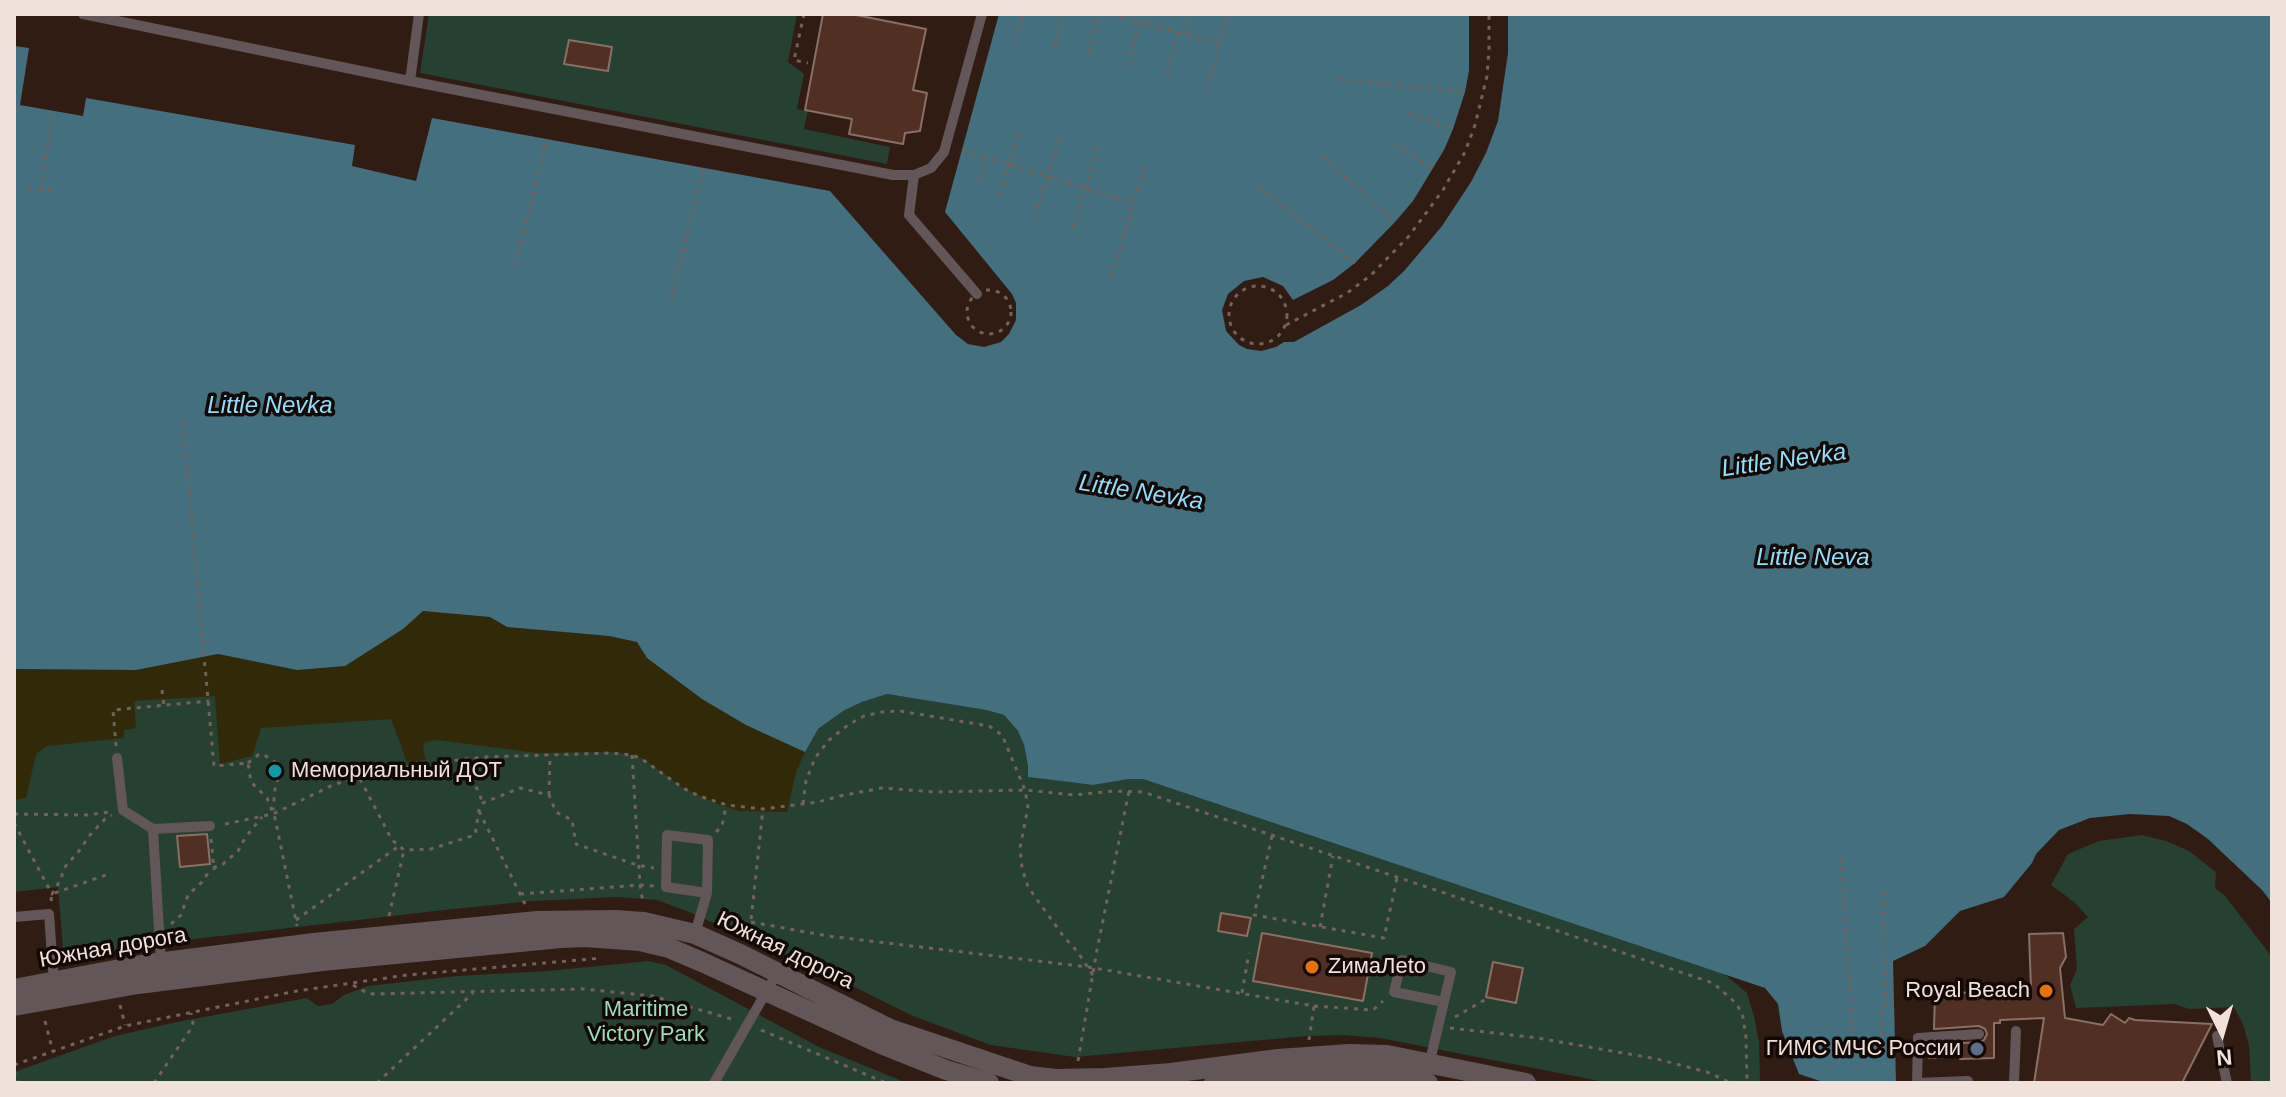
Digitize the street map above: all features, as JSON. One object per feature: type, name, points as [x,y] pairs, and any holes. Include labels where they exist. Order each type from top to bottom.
[{"type":"street","name":"Южная дорога","points":[[162,972],[314,943],[537,921],[586,919],[644,922],[695,934],[890,1029],[1030,1076],[1171,1073],[1278,1059],[1349,1054],[1387,1055],[1427,1076],[1526,1083]]},
{"type":"street","name":"Южная дорога","points":[[14,1006],[99,972],[162,972],[322,961],[561,938],[640,941],[686,955],[881,1044],[989,1083]]},
{"type":"street","name":"Южная дорога","points":[[14,989],[55,991]]},
{"type":"street","name":"Южная дорога","points":[[1214,1083],[1279,1075],[1317,1057]]},
{"type":"lane","points":[[83,14],[893,175],[914,175],[931,168],[944,152],[982,14]]},
{"type":"lane","points":[[410,81],[419,14]]},
{"type":"lane","points":[[914,175],[909,215],[977,294]]},
{"type":"lane","points":[[117,758],[123,810],[153,829],[210,826]]},
{"type":"lane","points":[[153,829],[162,972]]},
{"type":"lane","points":[[686,955],[707,893],[708,840],[667,835],[666,887],[707,893]]},
{"type":"lane","points":[[14,917],[49,914],[55,991]]},
{"type":"lane","points":[[1427,1076],[1451,972],[1402,960],[1394,992],[1444,1002]]},
{"type":"lane","points":[[714,1083],[777,973]]},
{"type":"lane","points":[[2014,1083],[2016,1031]]},
{"type":"lane","points":[[1968,1083],[1917,1083],[1918,1038],[1979,1034]]},
{"type":"lane","points":[[2217,1036],[2227,1083]]},
{"type":"path","points":[[804,14],[794,60],[808,63]]},
{"type":"path","points":[[1016,39],[1023,14]]},
{"type":"path","points":[[1055,47],[1063,14]]},
{"type":"path","points":[[1089,53],[1099,14]]},
{"type":"path","points":[[1110,14],[1220,43]]},
{"type":"path","points":[[1146,23],[1148,14]]},
{"type":"path","points":[[1186,34],[1191,14]]},
{"type":"path","points":[[1208,88],[1227,14]]},
{"type":"path","points":[[1286,325],[1286,306],[1280,295],[1269,288],[1258,286],[1245,289],[1236,295],[1230,305],[1230,324],[1235,334],[1256,345],[1269,343],[1280,335],[1286,325],[1347,293],[1371,275],[1409,236],[1443,190],[1465,152],[1487,76],[1489,14]]},
{"type":"path","points":[[1128,65],[1139,21]]},
{"type":"path","points":[[1167,74],[1178,32]]},
{"type":"path","points":[[1338,79],[1465,92]]},
{"type":"path","points":[[41,189],[53,111]]},
{"type":"path","points":[[1408,112],[1453,129]]},
{"type":"path","points":[[1000,195],[1020,128]]},
{"type":"path","points":[[1034,218],[1060,137]]},
{"type":"path","points":[[516,263],[547,139]]},
{"type":"path","points":[[1073,228],[1100,141]]},
{"type":"path","points":[[1395,144],[1433,168]]},
{"type":"path","points":[[963,150],[1134,203]]},
{"type":"path","points":[[1322,156],[1395,222]]},
{"type":"path","points":[[980,180],[987,157]]},
{"type":"path","points":[[1111,277],[1145,166]]},
{"type":"path","points":[[671,300],[703,169]]},
{"type":"path","points":[[1259,187],[1355,263]]},
{"type":"path","points":[[28,188],[52,190]]},
{"type":"path","points":[[991,290],[1008,301],[1011,316],[999,332],[984,334],[972,326],[967,311],[977,294],[991,290]]},
{"type":"path","points":[[183,423],[214,766],[248,763],[263,754],[278,764],[273,814]]},
{"type":"path","points":[[162,690],[164,706]]},
{"type":"path","points":[[117,758],[113,710],[209,701]]},
{"type":"path","points":[[803,804],[806,781],[815,758],[829,740],[864,716],[900,711],[989,726],[1002,735],[1025,790],[1028,807],[1020,848],[1028,887],[1094,977]]},
{"type":"path","points":[[212,870],[210,826],[273,814],[335,784],[417,765],[464,759],[611,753],[632,755],[699,796],[727,805],[763,809],[882,788],[934,792],[1025,790],[1074,795],[1143,792],[1713,983],[1737,1004],[1743,1017],[1747,1083]]},
{"type":"path","points":[[550,755],[549,795],[556,812],[572,820],[576,844],[637,865],[666,871]]},
{"type":"path","points":[[632,755],[637,865],[643,903]]},
{"type":"path","points":[[464,759],[483,803]]},
{"type":"path","points":[[248,763],[250,779],[267,798],[273,814],[297,930]]},
{"type":"path","points":[[359,778],[392,840],[404,850],[431,849],[475,835],[483,803],[520,788],[549,795]]},
{"type":"path","points":[[1077,1075],[1097,950],[1129,791]]},
{"type":"path","points":[[708,840],[722,826],[727,805]]},
{"type":"path","points":[[748,942],[763,809]]},
{"type":"path","points":[[14,814],[87,815],[123,810]]},
{"type":"path","points":[[49,914],[52,894],[64,868],[105,819],[123,810]]},
{"type":"path","points":[[479,810],[525,904]]},
{"type":"path","points":[[159,936],[178,919],[188,895],[212,870],[238,851],[262,816]]},
{"type":"path","points":[[14,823],[52,894]]},
{"type":"path","points":[[1272,836],[1254,915],[1384,938],[1397,878]]},
{"type":"path","points":[[296,920],[399,846]]},
{"type":"path","points":[[389,920],[404,850]]},
{"type":"path","points":[[1320,927],[1333,856]]},
{"type":"path","points":[[1841,858],[1854,1047],[1896,1048]]},
{"type":"path","points":[[52,894],[106,875]]},
{"type":"path","points":[[520,894],[640,885],[666,887]]},
{"type":"path","points":[[1883,892],[1886,1006]]},
{"type":"path","points":[[751,922],[828,936],[1095,968],[1314,1006],[1373,1010],[1394,992]]},
{"type":"path","points":[[1242,993],[1249,953]]},
{"type":"path","points":[[14,1065],[125,1026],[297,991],[407,975],[603,958]]},
{"type":"path","points":[[350,984],[369,994],[584,989],[652,996],[747,1024],[886,1083]]},
{"type":"path","points":[[377,1083],[473,993]]},
{"type":"path","points":[[1438,1027],[1486,999]]},
{"type":"path","points":[[1314,1006],[1317,1057]]},
{"type":"path","points":[[1881,1012],[1882,1048]]},
{"type":"path","points":[[154,1083],[190,1030],[193,1023],[191,1013]]},
{"type":"path","points":[[1438,1027],[1538,1038],[1657,1059],[1707,1072],[1731,1083]]},
{"type":"path","points":[[14,1071],[16,1081]]},
{"type":"green space","points":[[429,14],[797,14],[788,62],[804,74],[797,109],[808,111],[804,129],[890,147],[887,164],[420,73]]},
{"type":"green space","points":[[14,669],[702,699],[746,725],[818,729],[843,711],[887,694],[986,710],[1004,715],[1018,731],[1024,745],[1028,777],[1093,785],[1143,779],[1722,972],[1747,993],[1759,1042],[1760,1082],[1610,1083],[1380,1038],[1343,1035],[1075,1057],[991,1045],[913,1016],[689,912],[657,900],[616,897],[444,910],[160,943],[64,960],[58,887],[14,892]]},
{"type":"green space","points":[[2142,835],[2189,851],[2216,872],[2215,888],[2225,896],[2272,957],[2272,1083],[2251,1083],[2249,1045],[2234,1007],[2189,1009],[2175,1004],[2076,1008],[2070,985],[2077,969],[2074,929],[2088,917],[2051,885],[2068,854],[2099,841]]},
{"type":"green space","name":"Maritime Victory Park","points":[[649,961],[666,965],[819,1047],[907,1083],[14,1083],[14,1072],[115,1036],[177,1022],[307,998],[318,1006],[332,1004],[344,995],[368,986]]},
{"type":"sand","points":[[423,611],[490,617],[507,627],[609,636],[637,642],[647,658],[702,699],[746,725],[805,752],[796,772],[787,812],[739,811],[715,803],[683,788],[642,758],[627,754],[537,753],[437,740],[425,742],[426,760],[407,762],[391,719],[261,728],[252,756],[220,764],[215,696],[134,701],[136,728],[124,730],[124,738],[47,746],[36,754],[26,798],[14,800],[14,669],[136,670],[218,654],[297,670],[403,629]]},
{"type":"water","points":[[999,14],[1469,14],[1469,71],[1453,129],[1413,201],[1395,222],[1355,263],[1333,280],[1293,300],[1283,286],[1263,277],[1244,281],[1228,294],[1222,310],[1226,331],[1239,345],[1261,351],[1284,342],[1294,342],[1361,305],[1405,270],[1442,226],[1471,182],[1498,121],[1508,53],[1508,14],[2272,14],[2272,903],[2208,839],[2169,816],[2130,814],[2090,818],[2059,830],[2036,854],[2004,897],[1960,911],[1925,946],[1893,961],[1896,1083],[1826,1083],[1799,1074],[1782,1031],[1778,1004],[1765,988],[1143,779],[1093,785],[1028,777],[1024,745],[1018,731],[1004,715],[986,710],[887,694],[843,711],[818,729],[805,752],[746,725],[702,699],[647,658],[637,642],[609,636],[507,627],[490,617],[423,611],[403,629],[345,666],[297,670],[218,654],[136,670],[14,669],[14,46],[29,48],[20,105],[83,116],[86,98],[355,145],[352,166],[416,181],[432,118],[830,191],[956,335],[968,344],[984,347],[1001,342],[1009,334],[1016,320],[1016,303],[945,212]]},
{"type":"building","points":[[823,14],[851,14],[926,29],[913,90],[927,93],[920,131],[905,133],[903,144],[849,134],[852,119],[805,110]]},
{"type":"building","points":[[569,40],[612,47],[608,71],[564,64]]},
{"type":"building","points":[[207,834],[210,864],[180,867],[177,836]]},
{"type":"building","points":[[1221,913],[1251,918],[1247,936],[1218,931]]},
{"type":"building","name":"ZимаЛеtо","points":[[1262,933],[1372,953],[1363,1001],[1253,981]]},
{"type":"building","name":"Royal Beach","points":[[2063,933],[2066,957],[2060,968],[2065,1018],[2103,1025],[2111,1014],[2125,1023],[2129,1018],[2212,1024],[2182,1083],[2034,1083],[2044,1018],[1994,1023],[1994,1058],[1929,1058],[1928,1045],[1980,1042],[1987,1034],[1979,1026],[1934,1029],[1935,992],[1987,993],[1986,987],[2000,987],[2000,990],[2031,988],[2029,934]]},
{"type":"building","points":[[1493,962],[1523,968],[1516,1003],[1486,997]]},
{"type":"place","name":"Мемориальный ДОТ","points":[[275,771]]},
{"type":"place","name":"ZимаЛеtо","points":[[1312,967]]},
{"type":"place","name":"Royal Beach","points":[[2046,991]]},
{"type":"place","name":"ГИМС МЧС России","points":[[1977,1049]]},
{"type":"water label","name":"Little Nevka","points":[[270,406]]},
{"type":"water label","name":"Little Nevka","points":[[1784,461]]},
{"type":"water label","name":"Little Nevka","points":[[1141,493]]},
{"type":"water label","name":"Little Neva","points":[[1813,558]]}]
